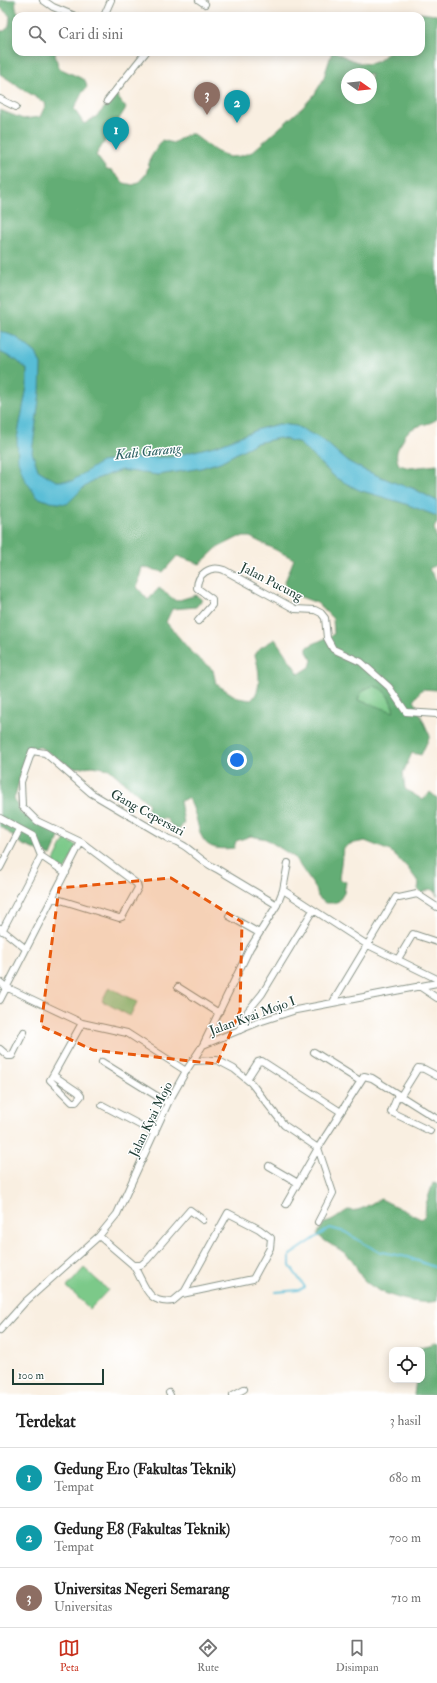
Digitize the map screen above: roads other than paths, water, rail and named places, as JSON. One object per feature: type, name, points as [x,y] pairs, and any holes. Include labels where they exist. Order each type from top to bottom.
[{"type":"street","points":[[43,0],[53,7],[65,12]]},
{"type":"street","points":[[106,12],[111,0]]},
{"type":"street","points":[[199,0],[205,4]]},
{"type":"street","points":[[107,101],[143,56]]},
{"type":"street","points":[[0,99],[16,107]]},
{"type":"street","name":"Jalan Pucung","points":[[198,621],[212,605],[212,599],[197,588],[199,576],[204,572],[219,568],[295,609],[318,611],[325,618],[327,638],[333,649],[361,662],[389,687],[406,712],[437,714]]},
{"type":"street","name":"Gang Cepersari","points":[[81,842],[37,821],[22,805],[21,782],[32,751],[45,753],[91,793],[169,839],[179,842],[209,865],[277,905]]},
{"type":"street","points":[[0,818],[33,836],[41,856],[66,873]]},
{"type":"street","points":[[0,868],[20,829]]},
{"type":"street","points":[[0,1000],[54,898],[81,842],[137,884],[137,890],[122,917],[119,918],[54,898]]},
{"type":"street","points":[[26,949],[1,929],[41,856]]},
{"type":"street","name":"Jalan Kyai Mojo","points":[[0,1330],[25,1302],[99,1236],[117,1214],[168,1103],[203,1045],[250,948],[277,905],[283,890],[288,863]]},
{"type":"street","points":[[283,890],[298,898],[312,910],[366,944],[437,979]]},
{"type":"street","points":[[333,1002],[366,944],[396,897],[399,898],[417,894],[437,907]]},
{"type":"street","points":[[240,1030],[248,1011],[262,994],[312,910]]},
{"type":"street","points":[[229,916],[259,933]]},
{"type":"street","points":[[398,959],[413,934],[437,942]]},
{"type":"street","points":[[0,982],[6,987],[82,1023],[127,1034],[186,1071]]},
{"type":"street","name":"Jalan Kyai Mojo I","points":[[203,1045],[296,1010],[437,983]]},
{"type":"street","points":[[419,986],[437,998]]},
{"type":"street","points":[[178,988],[219,1013]]},
{"type":"street","points":[[53,1075],[78,1092],[80,1096],[76,1102],[72,1102],[50,1082],[53,1075],[82,1023]]},
{"type":"street","points":[[0,1049],[8,1056],[12,1056],[24,1032]]},
{"type":"street","points":[[314,1052],[360,1081]]},
{"type":"street","points":[[193,1061],[219,1061],[247,1080],[284,1125],[318,1148],[333,1193],[318,1222]]},
{"type":"street","points":[[247,1080],[258,1062],[262,1061],[341,1112]]},
{"type":"street","points":[[102,1062],[168,1103]]},
{"type":"street","points":[[430,1131],[392,1112],[399,1096],[418,1068],[424,1069],[437,1076]]},
{"type":"street","points":[[286,1204],[318,1148],[364,1076],[370,1077],[437,1119]]},
{"type":"street","points":[[102,1105],[155,1133]]},
{"type":"street","points":[[269,1166],[298,1183]]},
{"type":"street","points":[[133,1265],[140,1265],[147,1260],[190,1210],[203,1220]]},
{"type":"street","points":[[99,1236],[133,1265],[150,1297],[170,1302],[182,1294],[254,1279],[270,1248],[271,1238],[259,1229],[228,1213],[182,1294]]},
{"type":"street","points":[[233,1395],[244,1389]]},
{"type":"water","points":[[0,331],[16,337],[36,353],[41,365],[40,392],[32,452],[38,470],[56,481],[72,481],[101,462],[128,458],[172,457],[218,445],[259,429],[279,424],[296,426],[323,440],[347,461],[364,470],[412,488],[437,501],[437,516],[403,503],[359,490],[336,478],[298,442],[279,438],[256,443],[220,462],[201,468],[158,475],[121,470],[96,479],[83,488],[67,504],[50,502],[37,497],[24,478],[18,461],[17,439],[27,387],[27,369],[16,360],[0,352]]},
{"type":"waterway","points":[[276,1292],[299,1290],[305,1287],[290,1266],[290,1255],[330,1228],[345,1232],[377,1251],[407,1257],[437,1268]]},
{"type":"place","name":"Universitas Negeri Semarang","points":[[207,115]]},
{"type":"place","name":"Gedung E8 (Fakultas Teknik)","points":[[237,123]]},
{"type":"place","name":"Gedung E10 (Fakultas Teknik)","points":[[116,150]]},
{"type":"water label","name":"Kali Garang","points":[[148,451]]}]
